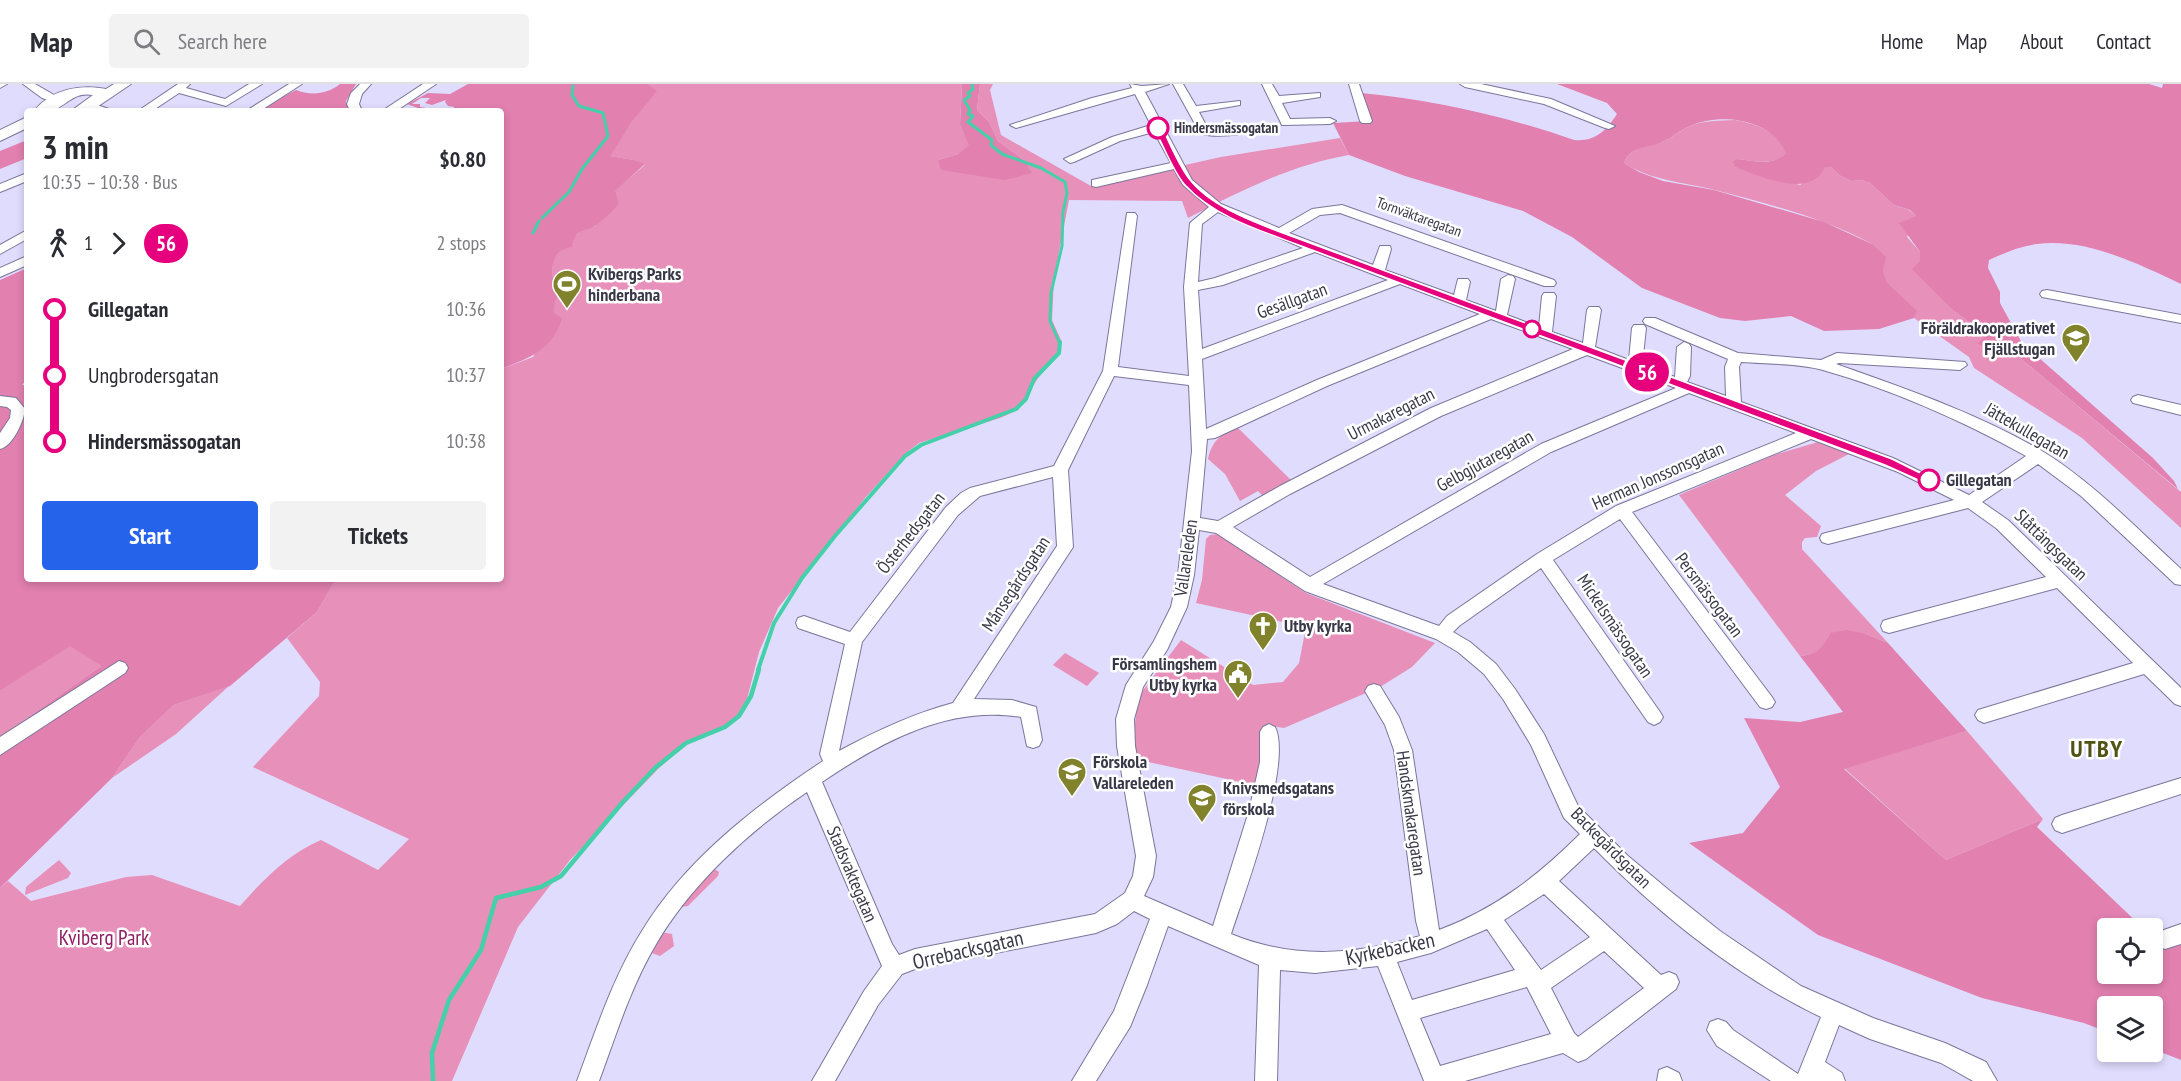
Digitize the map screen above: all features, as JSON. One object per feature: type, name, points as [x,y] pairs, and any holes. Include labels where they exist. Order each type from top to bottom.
[{"type":"main road","points":[[93,107],[124,84]]},
{"type":"main road","points":[[52,104],[92,86],[101,92],[102,96],[93,107]]},
{"type":"main road","points":[[0,136],[24,124]]},
{"type":"main road","points":[[0,143],[24,133]]},
{"type":"street","points":[[28,84],[46,96],[52,104]]},
{"type":"street","points":[[39,84],[55,92],[52,104]]},
{"type":"street","points":[[148,108],[181,86],[226,103],[257,84]]},
{"type":"street","points":[[257,108],[297,84]]},
{"type":"street","points":[[355,108],[353,104],[357,93],[366,84]]},
{"type":"street","points":[[393,108],[430,84]]},
{"type":"street","points":[[1017,125],[1137,87],[1164,84]]},
{"type":"street","points":[[1178,84],[1207,133],[1251,128]]},
{"type":"street","points":[[1267,84],[1277,100],[1286,123],[1330,121]]},
{"type":"street","points":[[1354,84],[1366,121]]},
{"type":"street","points":[[1465,84],[1547,101],[1609,126]]},
{"type":"street","name":"Slåttängsgatan","points":[[1137,87],[1178,165],[1194,190],[1217,207],[1315,248],[1341,254],[1400,280],[1420,281],[1459,302],[1906,469],[1970,502],[2002,525],[2061,580],[2181,699]]},
{"type":"street","points":[[1277,100],[1316,95]]},
{"type":"street","points":[[1194,110],[1236,103]]},
{"type":"street","points":[[1070,159],[1116,139],[1158,127]]},
{"type":"street","points":[[1096,183],[1178,165]]},
{"type":"street","points":[[0,188],[24,178]]},
{"type":"street","name":"Vallareleden","points":[[1132,900],[1143,877],[1146,856],[1126,746],[1125,719],[1135,685],[1161,645],[1179,607],[1186,575],[1201,434],[1191,287],[1196,223],[1217,207]]},
{"type":"street","name":"Tornväktaregatan","points":[[1280,234],[1316,211],[1342,209],[1549,289],[1545,334]]},
{"type":"street","points":[[1060,470],[1110,371],[1131,216]]},
{"type":"street","points":[[0,250],[24,236]]},
{"type":"street","points":[[1191,287],[1228,279],[1315,248]]},
{"type":"street","points":[[1378,271],[1384,249]]},
{"type":"street","points":[[0,273],[24,261]]},
{"type":"street","points":[[1201,434],[1210,434],[1322,383],[1503,311],[1508,279]]},
{"type":"street","name":"Gesällgatan","points":[[1196,354],[1206,354],[1281,323],[1400,280]]},
{"type":"street","points":[[1459,302],[1464,282]]},
{"type":"street","points":[[2047,294],[2181,319]]},
{"type":"street","points":[[1587,349],[1590,344],[1594,310]]},
{"type":"street","name":"Jättekullegatan","points":[[1635,368],[1645,325],[1736,357],[1823,365],[1959,415],[2038,456],[2086,492],[2181,579]]},
{"type":"street","points":[[1683,385],[1684,347]]},
{"type":"street","name":"Urmakaregatan","points":[[1220,527],[1436,412],[1587,349]]},
{"type":"street","points":[[1734,404],[1732,367],[1736,357]]},
{"type":"street","name":"Jättekullegatan","points":[[1823,365],[1829,360],[1844,358],[1960,365]]},
{"type":"street","points":[[1110,371],[1154,378],[1197,381]]},
{"type":"street","name":"Gelbgjutaregatan","points":[[1311,586],[1319,578],[1546,448],[1680,393],[1683,385]]},
{"type":"street","points":[[2138,400],[2181,410]]},
{"type":"street","points":[[0,401],[11,402],[18,409],[17,419],[0,444]]},
{"type":"street","name":"Herman Jonssonsgatan","points":[[1442,634],[1453,621],[1543,558],[1622,510],[1810,433]]},
{"type":"street","points":[[1828,538],[1970,502],[2038,456]]},
{"type":"street","name":"Österhedsgatan","points":[[834,764],[829,754],[854,640],[952,511],[966,496],[1060,470]]},
{"type":"street","name":"Månsegårdsgatan","points":[[963,708],[962,703],[1065,547],[1060,470]]},
{"type":"street","name":"Persmässogatan","points":[[1622,510],[1766,702]]},
{"type":"street","name":"Backegårdsgatan","points":[[1192,521],[1202,525],[1220,527],[1311,586],[1442,634],[1477,657],[1509,693],[1538,740],[1571,812],[1621,862],[1713,938],[1794,993],[1870,1028],[1945,1054],[1978,1070],[1986,1081]]},
{"type":"street","name":"Mickelsmässogatan","points":[[1543,558],[1654,717]]},
{"type":"street","points":[[1889,626],[2061,580]]},
{"type":"street","points":[[804,623],[854,640]]},
{"type":"street","points":[[1984,715],[2147,666]]},
{"type":"street","points":[[0,747],[119,668]]},
{"type":"street","name":"Handskmakaregatan","points":[[1374,691],[1393,722],[1403,750],[1426,921],[1432,941]]},
{"type":"street","points":[[588,1081],[636,960],[660,919],[697,873],[745,828],[834,764],[890,732],[925,719],[963,708],[1000,707],[1027,710],[1030,712],[1033,740]]},
{"type":"street","points":[[1219,938],[1257,822],[1268,772],[1271,740],[1269,732]]},
{"type":"street","name":"Stadsvaktegatan","points":[[810,781],[815,787],[885,951],[895,968]]},
{"type":"street","points":[[2062,824],[2181,786]]},
{"type":"street","name":"Kyrkebacken","points":[[1162,914],[1270,957],[1316,962],[1383,954],[1450,936],[1511,906],[1545,881],[1593,835]]},
{"type":"street","points":[[1383,954],[1435,1080],[1572,1046],[1665,986],[1604,939],[1545,881]]},
{"type":"street","points":[[1083,1081],[1122,1018],[1137,985],[1162,914],[1132,900]]},
{"type":"street","name":"Orrebacksgatan","points":[[823,1081],[871,998],[895,968],[915,959],[1096,923],[1110,917],[1132,900]]},
{"type":"street","points":[[1490,917],[1536,980],[1572,1046]]},
{"type":"street","points":[[1406,1012],[1536,980],[1604,939]]},
{"type":"street","points":[[1266,1081],[1270,957]]},
{"type":"street","points":[[1834,1012],[1809,1074],[1834,1081]]},
{"type":"street","points":[[1718,1030],[1725,1038],[1790,1081]]},
{"type":"green space","name":"Kviberg Park","points":[[648,84],[962,84],[960,125],[970,145],[958,154],[938,160],[1024,160],[998,141],[989,122],[977,110],[980,84],[993,84],[990,90],[1001,135],[1091,186],[1221,157],[1340,138],[1349,155],[1286,172],[1188,218],[1182,201],[1069,200],[1054,278],[1052,320],[1061,340],[1060,353],[1038,378],[1018,410],[1000,418],[919,443],[906,453],[865,498],[778,608],[759,652],[746,703],[739,715],[717,731],[689,742],[659,768],[570,860],[518,927],[452,1081],[0,1081],[0,888],[8,881],[31,901],[126,877],[152,875],[240,906],[267,877],[287,860],[321,840],[378,870],[409,839],[253,767],[319,696],[320,682],[287,638],[317,612],[334,582],[504,582],[504,368],[533,357],[554,313],[553,303],[564,288],[558,278],[552,276],[553,258],[582,229],[595,226],[614,191],[645,165],[634,160],[609,156],[656,91]]},
{"type":"green space","points":[[1735,120],[1766,130],[1778,140],[1787,154],[1769,161],[1737,159],[1735,167],[1800,185],[1825,167],[1831,167],[1839,175],[1851,181],[1862,180],[1870,183],[1894,205],[1909,210],[1916,216],[1907,237],[1920,252],[1921,261],[1913,269],[1950,308],[1986,335],[1978,342],[1995,353],[2020,358],[2181,492],[2181,528],[2082,438],[1974,368],[1969,357],[1914,318],[1916,311],[1887,282],[1872,244],[1796,212],[1646,174],[1624,163],[1634,151],[1663,142],[1693,125],[1711,121]]},
{"type":"green space","points":[[1237,427],[1292,481],[1264,497],[1258,491],[1240,501],[1225,474],[1208,459],[1218,439]]},
{"type":"green space","points":[[1818,442],[1849,454],[1816,471],[1785,495],[1821,526],[1817,537],[1805,538],[1802,542],[1802,549],[1888,643],[1866,634],[1830,633],[1819,650],[1800,656],[1679,495],[1774,455]]},
{"type":"green space","points":[[1218,534],[1230,539],[1262,564],[1306,593],[1435,643],[1412,667],[1380,687],[1284,728],[1265,725],[1261,729],[1264,737],[1259,786],[1139,760],[1133,741],[1138,697],[1181,640],[1253,685],[1283,682],[1299,663],[1306,627],[1196,603],[1202,580],[1206,539],[1210,535]]},
{"type":"green space","points":[[70,645],[101,666],[0,737],[0,691]]},
{"type":"green space","points":[[1065,653],[1099,673],[1087,686],[1053,665]]},
{"type":"green space","points":[[229,686],[176,734],[112,778],[140,737],[174,705]]},
{"type":"green space","points":[[1967,731],[2043,819],[1946,860],[1844,768]]},
{"type":"green space","points":[[59,860],[71,873],[68,878],[25,895],[26,887]]},
{"type":"green space","points":[[713,868],[719,872],[718,876],[688,906],[681,907],[680,904]]},
{"type":"green space","points":[[661,932],[672,934],[674,946],[660,956],[649,952]]},
{"type":"shaded area","points":[[340,84],[356,84],[346,101],[348,108],[261,108],[296,90],[319,93]]},
{"type":"shaded area","points":[[468,84],[648,84],[657,91],[632,122],[610,156],[645,164],[615,191],[619,204],[599,223],[578,233],[572,247],[561,251],[556,257],[552,276],[558,278],[563,274],[577,277],[560,292],[555,301],[554,313],[562,318],[558,329],[553,338],[539,351],[504,368],[504,108],[453,108],[455,107],[448,106],[446,100],[432,105],[425,103],[430,98],[421,98],[412,104],[420,104],[420,107],[426,108],[418,108],[407,104],[428,93],[450,94]]},
{"type":"shaded area","points":[[962,84],[980,84],[977,110],[989,122],[998,141],[1024,160],[1032,173],[1005,180],[941,170],[938,160],[958,154],[969,145],[960,125]]},
{"type":"shaded area","points":[[1557,84],[2149,84],[2162,88],[2163,84],[2181,84],[2181,284],[2111,254],[2092,248],[2055,243],[2037,244],[2012,250],[1989,260],[1988,268],[2000,292],[2000,303],[2022,343],[2153,458],[2174,481],[2178,489],[2020,358],[1995,353],[1977,343],[1986,335],[1950,308],[1912,269],[1920,261],[1920,252],[1899,223],[1916,216],[1910,210],[1894,205],[1870,183],[1862,180],[1851,181],[1839,175],[1831,167],[1825,167],[1818,177],[1809,182],[1797,184],[1771,180],[1735,167],[1733,162],[1737,159],[1769,161],[1786,154],[1770,133],[1758,126],[1731,119],[1702,122],[1662,142],[1635,150],[1624,163],[1639,172],[1663,181],[1714,190],[1824,222],[1872,244],[1886,257],[1883,271],[1887,282],[1917,311],[1914,318],[1879,329],[1824,331],[1791,316],[1745,321],[1720,318],[1642,288],[1572,237],[1523,211],[1405,176],[1349,155],[1333,123],[1369,121],[1361,93],[1469,110],[1574,140],[1588,139],[1599,134],[1609,126],[1617,114],[1607,103]]},
{"type":"shaded area","points":[[24,141],[24,159],[0,169],[0,151]]},
{"type":"shaded area","points":[[24,269],[24,383],[22,385],[24,385],[24,582],[334,582],[317,612],[230,686],[174,705],[140,737],[112,778],[0,888],[0,737],[101,666],[70,646],[0,691],[0,280]]},
{"type":"shaded area","points":[[1847,630],[1866,634],[1888,643],[1967,731],[1844,769],[1946,860],[2043,819],[2037,827],[2133,918],[2097,918],[2097,984],[2163,984],[2163,947],[2181,942],[2181,1060],[2163,1053],[2163,996],[2097,996],[2097,1028],[1982,998],[1818,935],[1689,843],[1743,833],[1780,787],[1744,718],[1800,722],[1843,712],[1800,656],[1811,654],[1819,649],[1830,633]]},
{"type":"waterway","points":[[972,84],[973,89],[968,93],[970,96],[964,100],[970,110],[968,114],[973,116],[968,122],[992,140],[991,145],[1002,154],[1041,168],[1065,182],[1067,193],[1063,212],[1062,246],[1051,293],[1050,321],[1060,344]]},
{"type":"waterway","points":[[542,218],[569,192],[582,169],[608,136],[603,113],[579,106],[572,95],[573,86]]},
{"type":"waterway","points":[[533,233],[539,221]]},
{"type":"waterway","points":[[758,670],[774,623],[802,578],[835,536],[905,456],[921,445],[1016,409],[1026,399],[1034,379],[1059,353],[1060,344]]},
{"type":"waterway","points":[[433,1081],[432,1053],[449,1000],[481,950],[496,898],[541,887],[561,876],[622,803],[655,768],[686,743],[725,727],[739,716],[751,696],[759,669]]},
{"type":"bus line","name":"56","points":[[1158,128],[1182,174],[1194,190],[1217,207],[1240,218],[1888,462],[1929,480]]},
{"type":"place","name":"Hindersmässogatan","points":[[1158,128]]},
{"type":"place","name":"Kvibergs Parks hinderbana","points":[[567,310]]},
{"type":"place","name":"Föräldrakooperativet Fjällstugan","points":[[2076,364]]},
{"type":"place","name":"Gillegatan","points":[[1929,480]]},
{"type":"place","name":"Utby kyrka","points":[[1263,652]]},
{"type":"place","name":"Församlingshem Utby kyrka","points":[[1238,700]]},
{"type":"place","name":"Förskola Vallareleden","points":[[1072,798]]},
{"type":"place","name":"Knivsmedsgatans förskola","points":[[1202,824]]},
{"type":"district","name":"UTBY","points":[[2097,749]]}]
